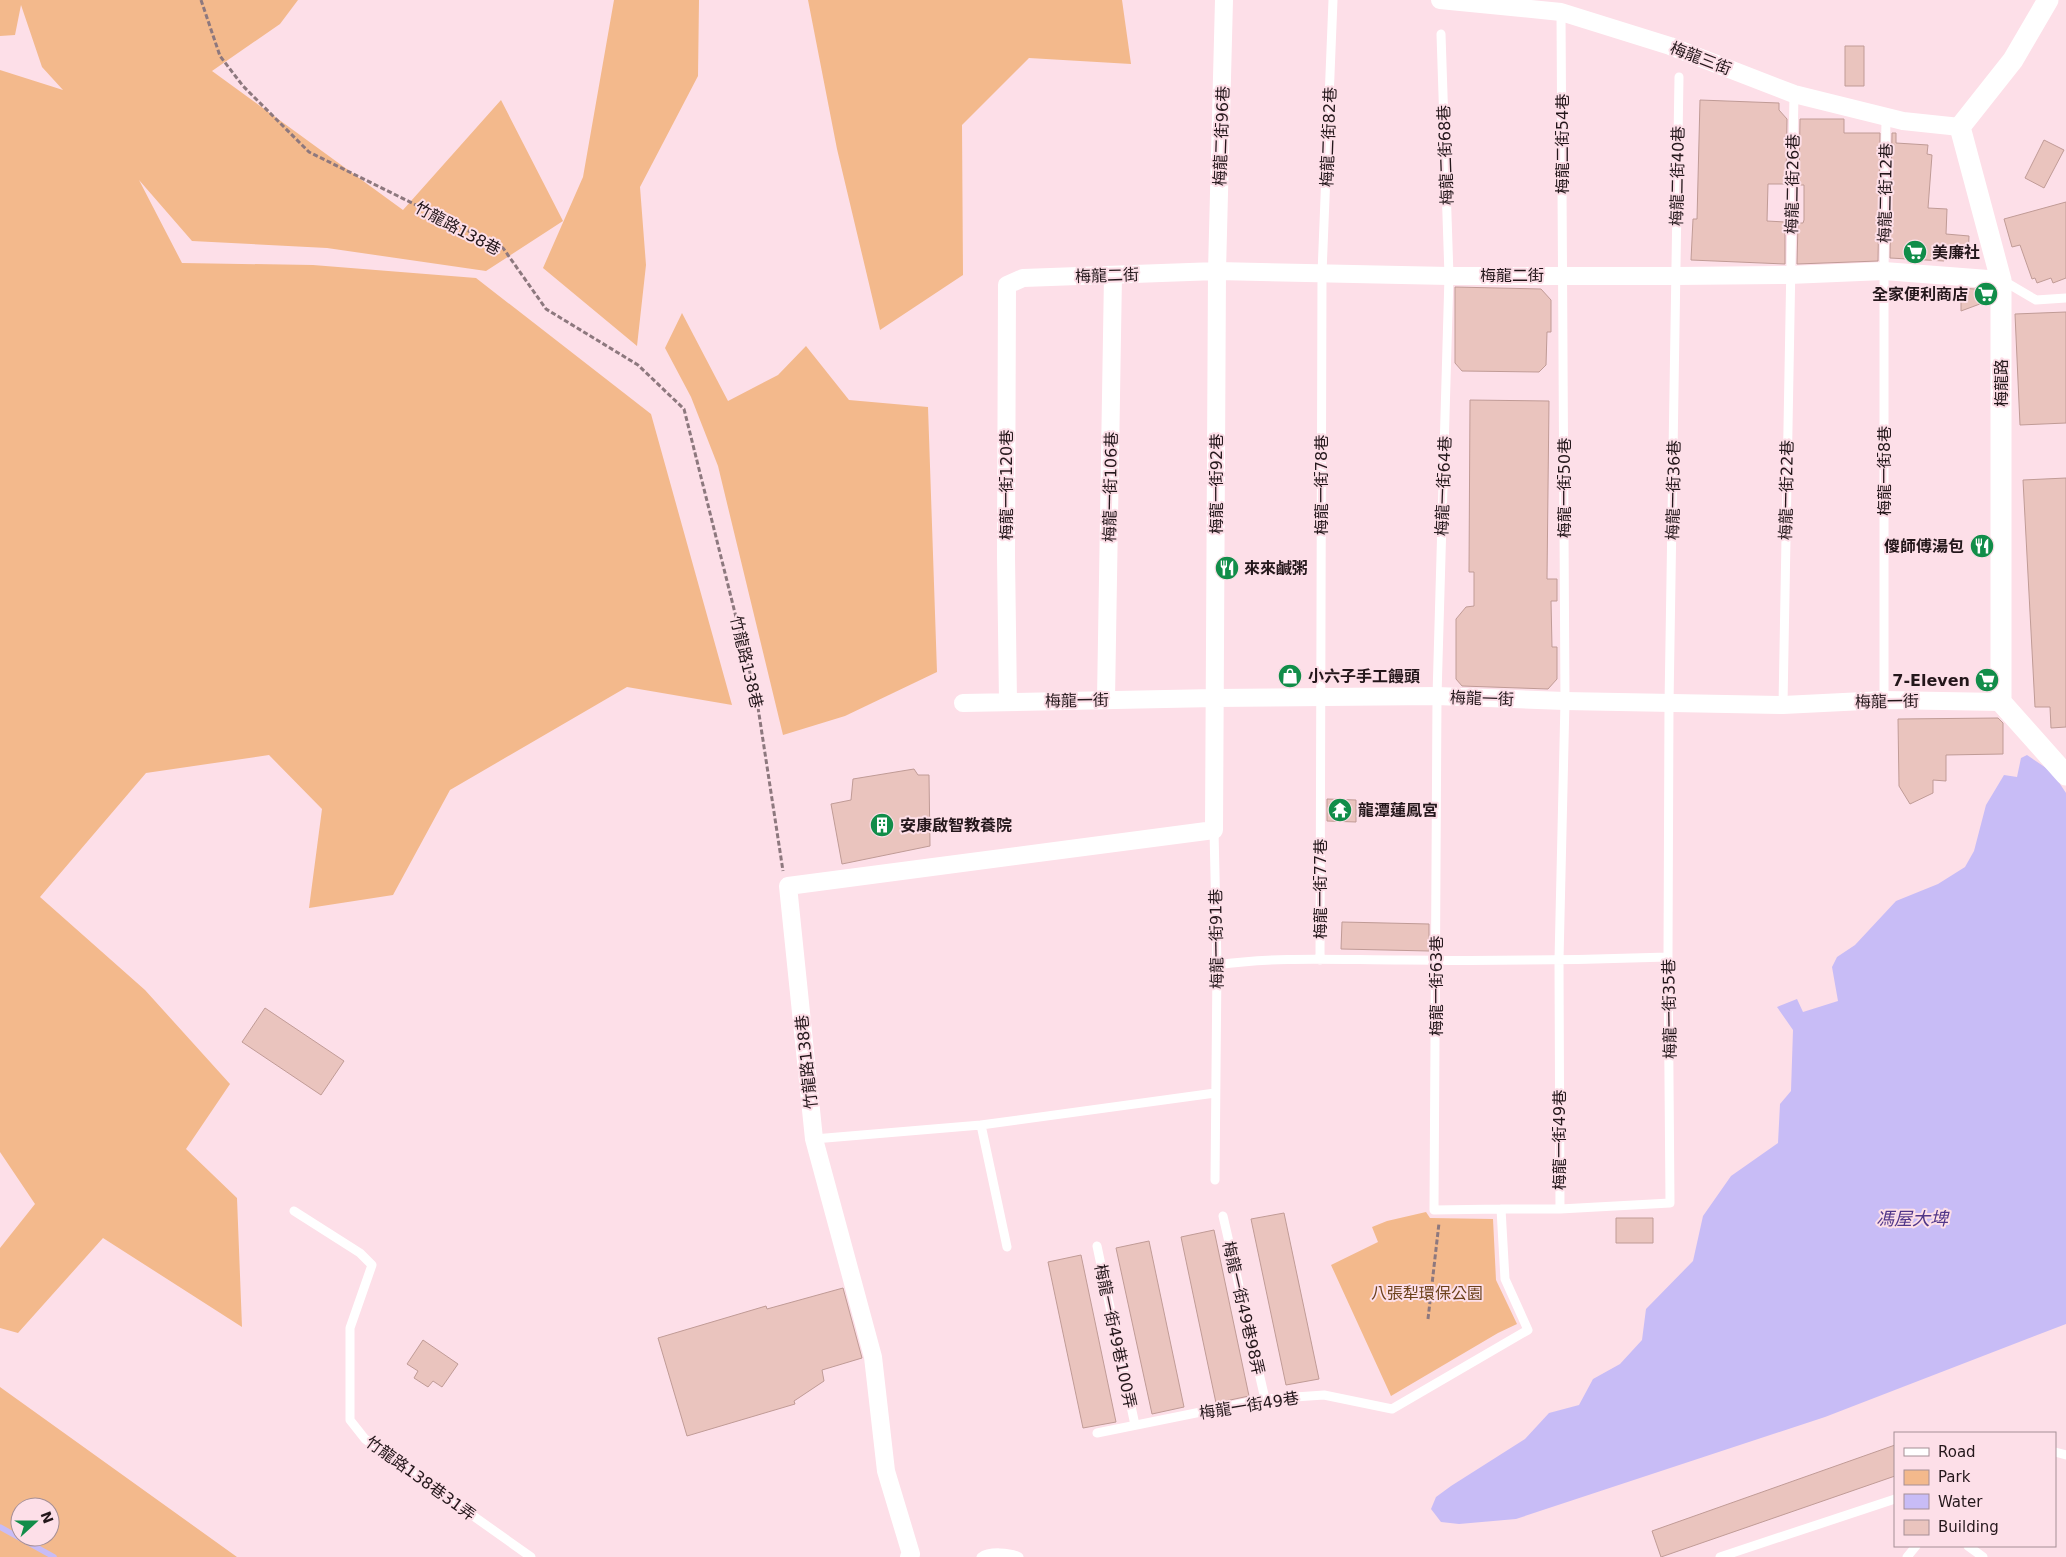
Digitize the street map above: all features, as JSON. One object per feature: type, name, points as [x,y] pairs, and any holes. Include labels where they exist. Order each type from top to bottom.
[{"type":"street","name":"梅龍二街96巷","points":[[1217,271],[1224,0]]},
{"type":"street","name":"梅龍三街","points":[[1440,0],[1562,12],[1670,46],[1794,94],[1903,120],[1960,127]]},
{"type":"street","points":[[1960,127],[2013,60],[2048,0]]},
{"type":"street","name":"梅龍路","points":[[1960,127],[2001,280],[2001,702]]},
{"type":"street","name":"梅龍二街","points":[[1023,278],[1217,271],[1449,276],[1676,276],[1789,275],[1884,271],[2001,280]]},
{"type":"street","name":"梅龍一街92巷","points":[[1215,698],[1217,271]]},
{"type":"street","name":"梅龍一街106巷","points":[[1106,700],[1113,275]]},
{"type":"street","name":"梅龍一街120巷","points":[[1008,702],[1006,557],[1007,285],[1023,278]]},
{"type":"street","name":"梅龍一街","points":[[963,703],[1437,696],[1669,704],[1783,705],[1884,700],[2001,702]]},
{"type":"street","name":"梅龍一街91巷","points":[[1214,830],[1215,698]]},
{"type":"street","points":[[2001,702],[2066,775]]},
{"type":"street","points":[[788,886],[1214,830]]},
{"type":"street","name":"竹龍路138巷","points":[[788,886],[814,1139],[872,1357],[886,1471],[910,1554],[909,1557]]},
{"type":"lane","name":"梅龍二街82巷","points":[[1322,273],[1333,0]]},
{"type":"lane","name":"梅龍二街54巷","points":[[1562,12],[1564,275]]},
{"type":"lane","name":"梅龍二街68巷","points":[[1440,34],[1449,276]]},
{"type":"lane","name":"梅龍二街40巷","points":[[1676,276],[1678,77]]},
{"type":"lane","name":"梅龍二街26巷","points":[[1789,275],[1794,94]]},
{"type":"lane","name":"梅龍二街12巷","points":[[1884,271],[1886,116]]},
{"type":"lane","name":"梅龍一街8巷","points":[[1884,271],[1884,700]]},
{"type":"lane","name":"梅龍一街78巷","points":[[1320,697],[1322,273]]},
{"type":"lane","name":"梅龍一街50巷","points":[[1564,275],[1565,701]]},
{"type":"lane","name":"梅龍一街22巷","points":[[1783,705],[1789,275]]},
{"type":"lane","name":"梅龍一街64巷","points":[[1437,696],[1449,276]]},
{"type":"lane","name":"梅龍一街36巷","points":[[1669,704],[1676,276]]},
{"type":"lane","points":[[2001,280],[2036,300],[2066,298]]},
{"type":"lane","name":"梅龍一街63巷","points":[[1437,696],[1434,1210],[1441,1210]]},
{"type":"lane","name":"梅龍一街77巷","points":[[1320,697],[1320,960]]},
{"type":"lane","name":"梅龍一街49巷","points":[[1097,1433],[1265,1399],[1324,1395],[1392,1409],[1528,1330],[1504,1279],[1501,1209],[1560,1209],[1559,960],[1565,701]]},
{"type":"lane","name":"梅龍一街35巷","points":[[1560,1209],[1670,1203],[1668,957],[1669,704]]},
{"type":"lane","name":"梅龍一街91巷","points":[[1214,830],[1217,964],[1214,1093],[1215,1180]]},
{"type":"lane","points":[[1217,964],[1320,960],[1559,960],[1668,957]]},
{"type":"lane","points":[[814,1139],[981,1125],[1214,1093]]},
{"type":"lane","points":[[981,1125],[1007,1247]]},
{"type":"lane","points":[[1441,1210],[1501,1209]]},
{"type":"lane","name":"竹龍路138巷31弄","points":[[294,1211],[360,1253],[372,1265],[350,1328],[350,1420],[365,1439],[531,1557]]},
{"type":"lane","name":"梅龍一街49巷98弄","points":[[1223,1216],[1265,1399]]},
{"type":"lane","name":"梅龍一街49巷100弄","points":[[1097,1246],[1135,1425]]},
{"type":"lane","points":[[1720,1557],[1894,1498]]},
{"type":"lane","points":[[1907,1557],[1915,1547]]},
{"type":"lane","points":[[1969,1547],[1983,1557]]},
{"type":"lane","points":[[981,1557],[985,1554],[1014,1555],[1019,1557]]},
{"type":"path","name":"竹龍路138巷","points":[[201,0],[220,56],[243,86],[309,152],[503,248],[546,309],[638,366],[684,409],[757,701],[784,873],[788,886]]},
{"type":"path","points":[[1428,1319],[1441,1210]]},
{"type":"green space","points":[[0,0],[298,0],[280,24],[212,71],[403,210],[501,100],[563,221],[486,271],[327,248],[192,241],[139,180],[182,263],[313,265],[476,278],[651,414],[732,705],[627,687],[450,790],[393,895],[309,908],[322,809],[269,755],[146,773],[40,897],[145,990],[230,1084],[186,1149],[237,1198],[242,1327],[103,1238],[18,1333],[0,1328],[0,1248],[35,1204],[0,1152],[0,70],[63,90],[42,67],[21,5],[15,35],[0,36]]},
{"type":"green space","points":[[614,0],[699,0],[698,76],[640,187],[646,265],[637,346],[543,268],[583,177]]},
{"type":"green space","points":[[808,0],[1122,0],[1131,64],[1029,58],[962,125],[963,275],[880,330],[837,149]]},
{"type":"green space","points":[[682,313],[728,401],[778,375],[806,346],[849,400],[928,407],[937,672],[845,716],[783,735],[718,466],[691,397],[665,348]]},
{"type":"green space","name":"八張犁環保公園","points":[[1426,1212],[1430,1218],[1493,1219],[1496,1280],[1517,1324],[1498,1333],[1391,1396],[1331,1265],[1378,1242],[1372,1227],[1387,1221]]},
{"type":"green space","points":[[0,1387],[237,1557],[0,1557]]},
{"type":"water","name":"馮屋大埤","points":[[2027,755],[2052,772],[2066,793],[2066,1324],[1825,1417],[1516,1519],[1459,1524],[1441,1522],[1431,1509],[1436,1497],[1525,1439],[1549,1413],[1579,1405],[1593,1379],[1620,1364],[1642,1340],[1646,1309],[1693,1261],[1703,1216],[1731,1176],[1778,1143],[1780,1104],[1791,1091],[1793,1030],[1777,1007],[1797,999],[1803,1012],[1838,1001],[1832,967],[1837,957],[1855,945],[1896,901],[1938,884],[1965,867],[1974,851],[1986,805],[2004,775],[2017,777],[2021,758]]},
{"type":"building","points":[[1845,46],[1864,46],[1864,86],[1845,86]]},
{"type":"building","points":[[1700,100],[1779,103],[1779,110],[1787,119],[1786,184],[1768,184],[1767,221],[1785,222],[1785,264],[1691,260],[1693,219],[1697,219]]},
{"type":"building","points":[[1800,119],[1844,119],[1844,133],[1880,133],[1878,261],[1797,264],[1798,223],[1803,223],[1804,220],[1804,185],[1799,185]]},
{"type":"building","points":[[1892,133],[1896,133],[1896,143],[1928,145],[1927,154],[1932,155],[1928,208],[1947,209],[1946,234],[1969,236],[1968,259],[1944,258],[1944,261],[1890,258]]},
{"type":"building","points":[[2044,140],[2064,150],[2044,188],[2025,178]]},
{"type":"building","points":[[2066,202],[2066,278],[2053,283],[2051,278],[2037,283],[2035,278],[2032,279],[2020,245],[2012,247],[2004,219]]},
{"type":"building","points":[[1455,287],[1541,289],[1551,300],[1551,332],[1547,332],[1546,365],[1539,372],[1462,371],[1455,363]]},
{"type":"building","points":[[1961,288],[1988,290],[1988,301],[1961,311]]},
{"type":"building","points":[[2066,312],[2066,423],[2020,425],[2015,314]]},
{"type":"building","points":[[1470,400],[1549,401],[1547,579],[1557,579],[1557,601],[1551,601],[1552,647],[1557,647],[1557,679],[1548,689],[1462,686],[1456,679],[1456,619],[1466,607],[1474,606],[1474,572],[1469,572]]},
{"type":"building","points":[[2066,478],[2066,727],[2051,728],[2050,707],[2035,707],[2023,480]]},
{"type":"building","points":[[1998,718],[2003,723],[2003,754],[1946,755],[1946,781],[1933,780],[1933,793],[1910,804],[1899,786],[1898,719]]},
{"type":"building","name":"安康啟智教養院","points":[[914,769],[918,775],[929,775],[930,846],[842,864],[831,804],[851,800],[853,779]]},
{"type":"building","name":"龍潭蓮鳳宮","points":[[1327,799],[1356,800],[1356,822],[1327,821]]},
{"type":"building","points":[[1342,922],[1429,924],[1429,951],[1341,949]]},
{"type":"building","points":[[265,1008],[344,1061],[321,1095],[242,1042]]},
{"type":"building","points":[[1284,1213],[1319,1379],[1286,1385],[1251,1219]]},
{"type":"building","points":[[1616,1218],[1653,1218],[1653,1243],[1616,1243]]},
{"type":"building","points":[[1214,1230],[1249,1396],[1216,1403],[1181,1237]]},
{"type":"building","points":[[1149,1241],[1184,1407],[1152,1414],[1116,1248]]},
{"type":"building","points":[[1081,1255],[1116,1422],[1083,1428],[1048,1262]]},
{"type":"building","points":[[843,1288],[862,1358],[822,1370],[824,1381],[794,1401],[795,1404],[687,1436],[658,1338],[766,1306],[767,1309]]},
{"type":"building","points":[[423,1340],[458,1364],[442,1387],[433,1381],[428,1387],[414,1378],[418,1371],[407,1364]]},
{"type":"building","points":[[1894,1445],[1894,1476],[1661,1557],[1652,1531]]},
{"type":"waterway","points":[[0,1527],[54,1557]]},
{"type":"place","name":"美廉社","points":[[1915,252]]},
{"type":"place","name":"全家便利商店","points":[[1986,294]]},
{"type":"place","name":"傻師傅湯包","points":[[1982,546]]},
{"type":"place","name":"來來鹹粥","points":[[1227,568]]},
{"type":"place","name":"小六子手工饅頭","points":[[1290,676]]},
{"type":"place","name":"7-Eleven","points":[[1987,680]]},
{"type":"place","name":"龍潭蓮鳳宮","points":[[1340,810]]},
{"type":"place","name":"安康啟智教養院","points":[[882,825]]}]
